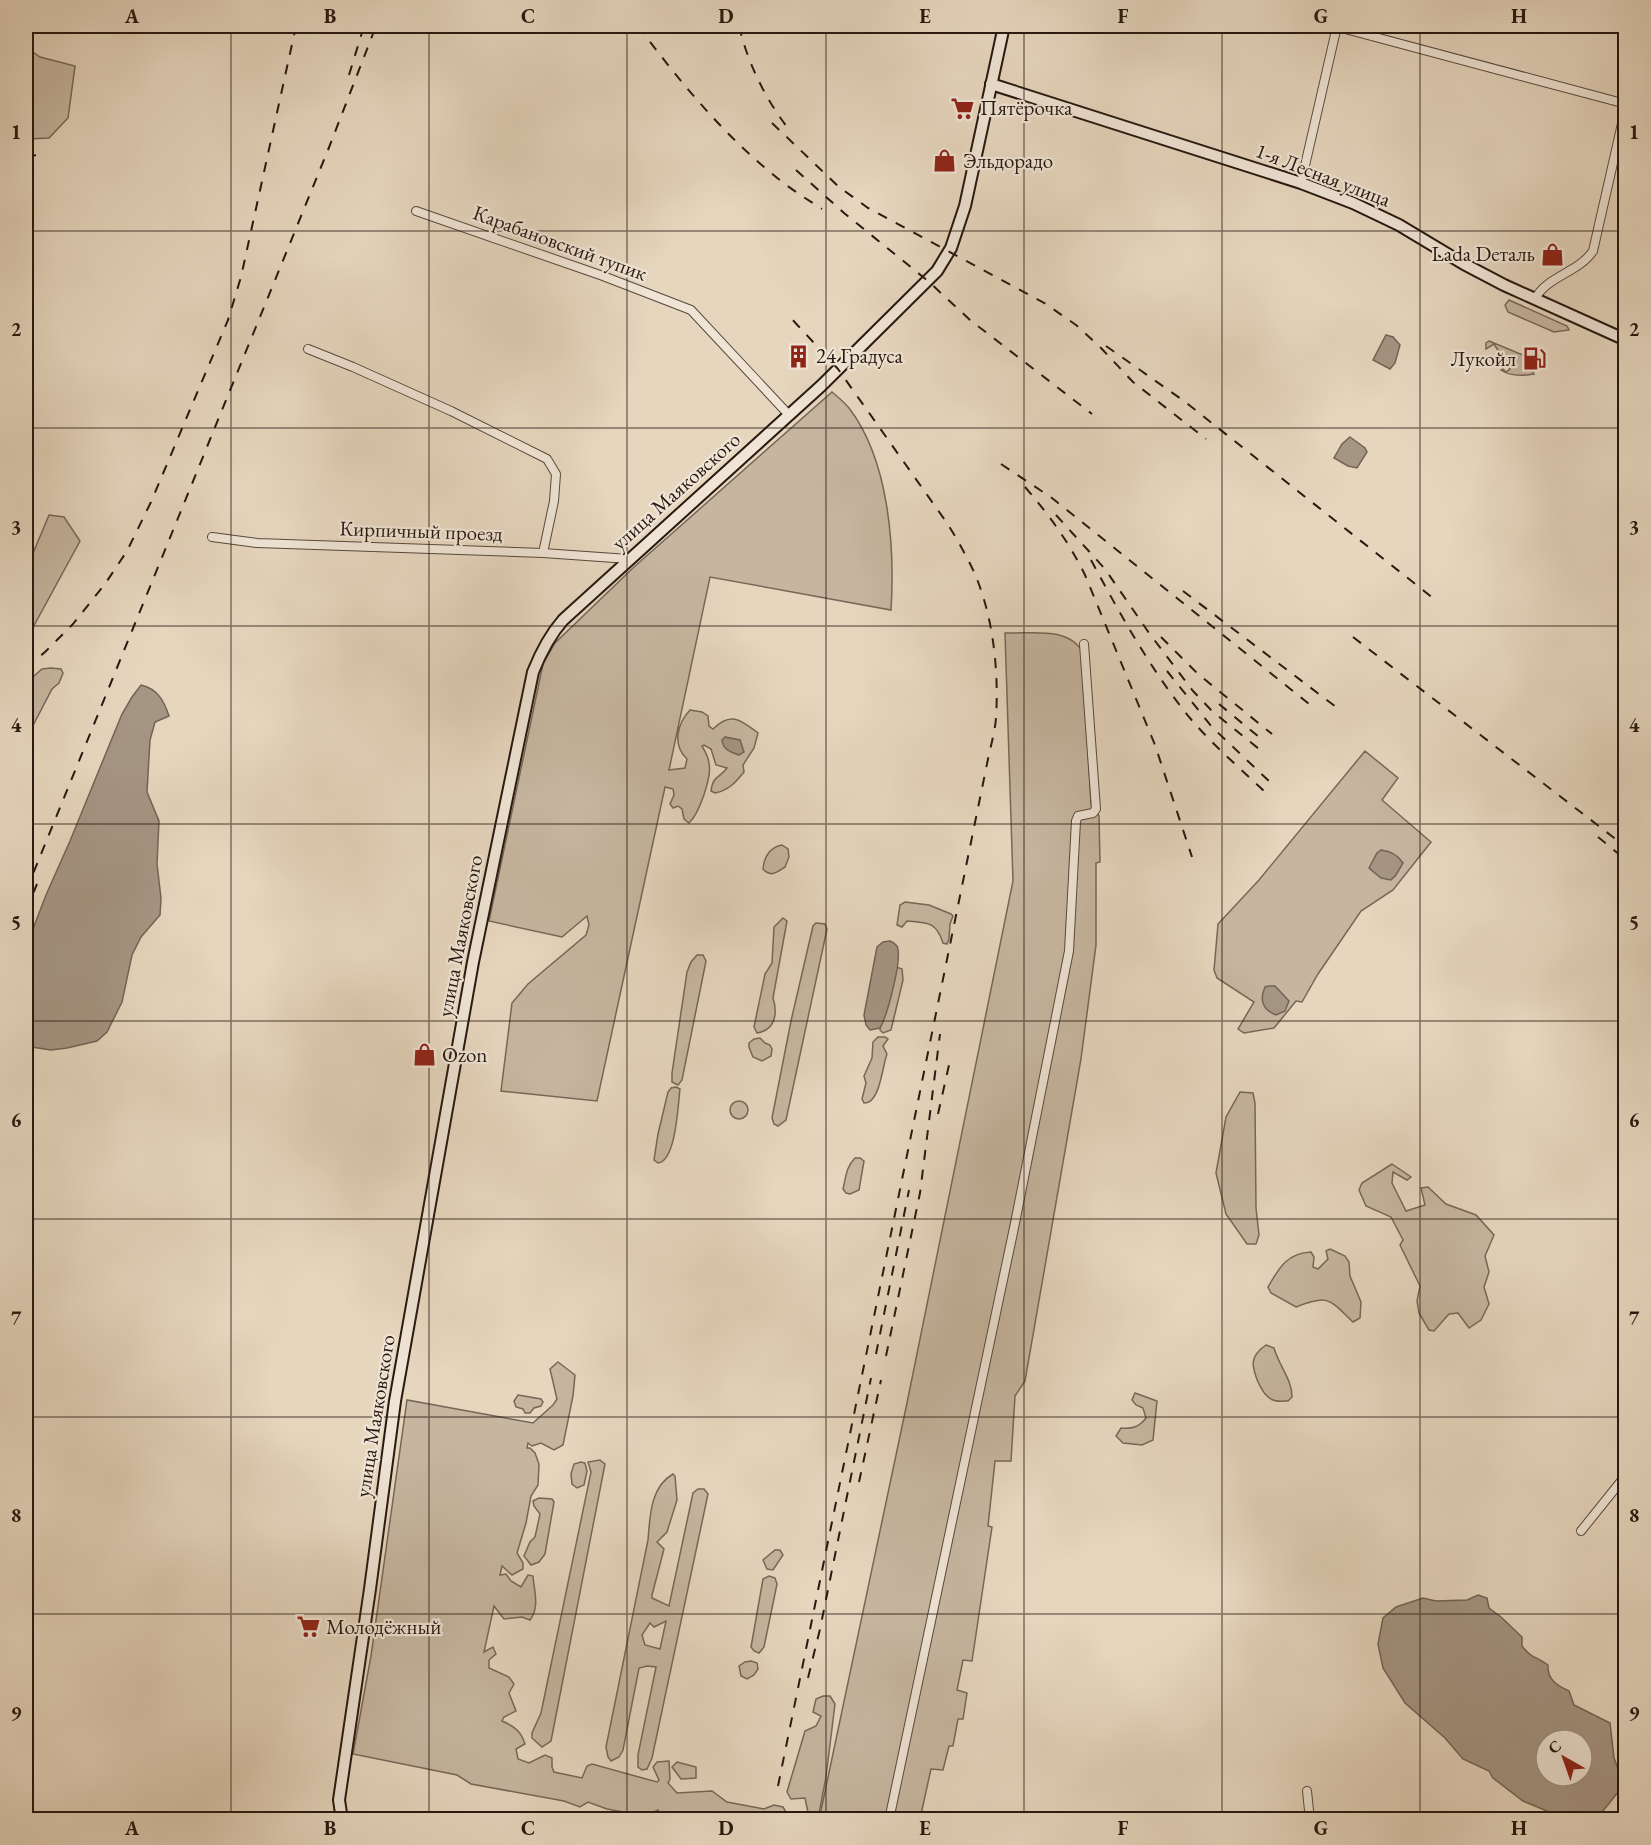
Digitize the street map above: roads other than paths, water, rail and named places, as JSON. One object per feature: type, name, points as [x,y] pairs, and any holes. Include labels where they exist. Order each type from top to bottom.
[{"type":"street","name":"улица Маяковского","points":[[342,1820],[339,1800],[395,1401],[472,970],[533,672],[541,651],[563,620],[789,416],[937,271],[951,248],[965,206],[1004,26]]},
{"type":"street","points":[[1301,183],[1336,26],[1626,105],[1593,251],[1583,263],[1542,288],[1535,299]]},
{"type":"street","name":"1-я Лесная улица","points":[[991,84],[1301,183],[1353,203],[1399,225],[1464,264],[1626,340]]},
{"type":"street","name":"Карабановский тупик","points":[[416,211],[603,276],[691,310],[789,416]]},
{"type":"street","points":[[308,349],[451,411],[547,459],[556,474],[555,501],[543,553]]},
{"type":"street","name":"Кирпичный проезд","points":[[212,537],[257,543],[543,553],[629,559]]},
{"type":"street","points":[[889,1820],[1015,1223],[1069,951],[1076,821],[1078,816],[1094,813],[1096,809],[1084,644]]},
{"type":"street","points":[[1581,1531],[1626,1475]]},
{"type":"street","points":[[1307,1791],[1310,1820]]},
{"type":"railway","points":[[26,668],[73,624],[105,584],[127,551],[151,502],[228,320],[241,277],[296,26]]},
{"type":"railway","points":[[349,75],[364,26]]},
{"type":"railway","points":[[26,891],[328,150],[376,26]]},
{"type":"railway","points":[[638,26],[687,88],[741,146],[781,181],[822,209]]},
{"type":"railway","points":[[739,26],[747,54],[759,81],[773,107],[790,131]]},
{"type":"railway","points":[[772,123],[839,187],[868,208],[1046,304],[1076,325],[1133,382],[1206,439]]},
{"type":"railway","points":[[26,156],[40,155]]},
{"type":"railway","points":[[796,170],[844,213],[928,281],[970,320],[1092,414]]},
{"type":"railway","points":[[778,1786],[994,733],[997,700],[990,624],[981,589],[965,553],[947,523],[838,369],[790,317]]},
{"type":"railway","points":[[1106,346],[1184,401],[1438,602]]},
{"type":"railway","points":[[1001,464],[1052,498],[1314,708]]},
{"type":"railway","points":[[1025,487],[1058,529],[1085,575],[1155,745],[1192,857]]},
{"type":"railway","points":[[1056,515],[1105,569],[1193,691],[1212,711],[1259,749]]},
{"type":"railway","points":[[1091,560],[1135,638],[1171,694],[1204,734],[1266,793]]},
{"type":"railway","points":[[1183,591],[1340,710]]},
{"type":"railway","points":[[1161,637],[1198,674],[1272,734]]},
{"type":"railway","points":[[1353,637],[1626,847]]},
{"type":"railway","points":[[1167,671],[1212,727],[1271,783]]},
{"type":"railway","points":[[1219,704],[1265,742]]},
{"type":"railway","points":[[1598,837],[1626,860]]},
{"type":"railway","points":[[26,911],[37,884]]},
{"type":"railway","points":[[886,1356],[920,1193],[940,1034]]},
{"type":"railway","points":[[938,1114],[949,1065]]},
{"type":"railway","points":[[876,1354],[909,1190]]},
{"type":"railway","points":[[808,1678],[871,1378]]},
{"type":"railway","points":[[859,1482],[881,1380]]},
{"type":"place","name":"Пятёрочка","points":[[962,108]]},
{"type":"place","name":"Эльдорадо","points":[[945,161]]},
{"type":"place","name":"Lada Dеталь","points":[[1553,254]]},
{"type":"place","name":"24 Градуса","points":[[798,356]]},
{"type":"place","name":"Лукойл","points":[[1534,359]]},
{"type":"place","name":"Ozon","points":[[424,1055]]},
{"type":"place","name":"Молодёжный","points":[[308,1627]]}]
